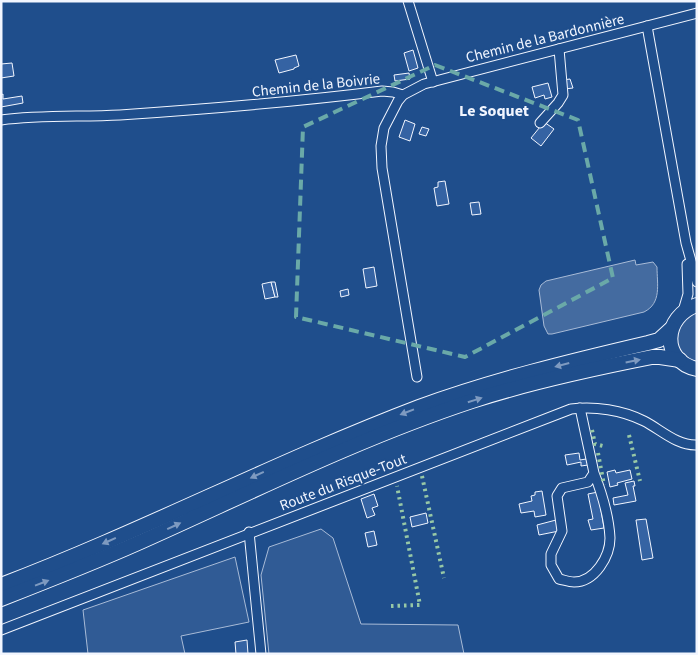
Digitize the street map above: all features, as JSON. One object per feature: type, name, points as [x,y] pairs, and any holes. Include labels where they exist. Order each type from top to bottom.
[{"type":"highway","points":[[697,305],[683,312],[674,322],[671,329],[671,346],[680,360],[688,366],[697,369]]},
{"type":"highway","points":[[1,585],[56,564],[374,424],[469,390],[659,340],[671,329]]},
{"type":"highway","points":[[1,599],[130,546],[332,455],[397,428],[472,401],[551,379],[652,357],[680,360]]},
{"type":"street","points":[[408,1],[433,82]]},
{"type":"street","name":"Chemin de la Bardonnière","points":[[402,95],[433,82],[697,13]]},
{"type":"street","points":[[647,26],[686,243],[697,282]]},
{"type":"street","points":[[540,123],[563,95],[560,48]]},
{"type":"street","name":"Chemin de la Boivrie","points":[[1,120],[228,108],[306,101],[382,91],[402,95],[384,128],[381,146],[382,168],[417,377]]},
{"type":"street","points":[[683,312],[688,294],[686,243]]},
{"type":"street","points":[[580,408],[594,473],[601,490],[610,539],[603,563],[592,576],[575,582],[559,579],[550,565],[551,554],[562,532],[557,496],[562,488],[588,482],[594,473]]},
{"type":"street","name":"Route du Risque-Tout","points":[[1,630],[560,412],[580,408],[597,408],[629,414],[680,442],[697,445]]},
{"type":"street","points":[[250,532],[261,654]]},
{"type":"highlighted area","points":[[435,65],[578,120],[613,278],[465,357],[296,317],[303,127]]},
{"type":"shaded area","points":[[635,260],[636,265],[653,262],[657,267],[658,286],[656,298],[650,308],[644,312],[548,334],[544,326],[539,290],[541,285],[546,281]]},
{"type":"shaded area","points":[[694,311],[697,311],[697,364],[687,360],[677,346],[678,326]]},
{"type":"shaded area","points":[[321,529],[333,538],[361,624],[458,625],[464,654],[269,654],[261,575],[269,547]]},
{"type":"shaded area","points":[[235,557],[249,622],[181,636],[185,654],[88,654],[83,610]]},
{"type":"building","points":[[413,50],[418,68],[409,71],[404,53]]},
{"type":"building","points":[[296,55],[299,66],[279,73],[275,60]]},
{"type":"building","points":[[12,63],[14,76],[1,78],[1,64]]},
{"type":"building","points":[[409,73],[410,79],[395,81],[394,75]]},
{"type":"building","points":[[570,79],[573,88],[565,89],[563,80]]},
{"type":"building","points":[[548,83],[552,97],[545,99],[544,95],[535,98],[532,87]]},
{"type":"building","points":[[3,94],[3,99],[22,96],[23,103],[1,107],[1,95]]},
{"type":"building","points":[[405,120],[415,124],[410,141],[399,137]]},
{"type":"building","points":[[544,122],[554,129],[541,146],[531,138]]},
{"type":"building","points":[[422,127],[429,129],[426,136],[419,134]]},
{"type":"building","points":[[445,181],[449,204],[437,206],[434,188],[438,187],[438,182]]},
{"type":"building","points":[[479,202],[481,214],[472,215],[470,203]]},
{"type":"building","points":[[374,267],[377,286],[366,288],[363,269]]},
{"type":"building","points":[[271,282],[275,297],[265,299],[262,284]]},
{"type":"building","points":[[271,282],[275,282],[278,297],[275,297]]},
{"type":"building","points":[[348,289],[349,295],[341,297],[340,291]]},
{"type":"building","points":[[579,453],[580,460],[586,459],[588,465],[581,466],[581,462],[567,465],[565,455]]},
{"type":"building","points":[[615,470],[616,473],[630,470],[632,479],[610,487],[607,472]]},
{"type":"building","points":[[634,481],[636,501],[614,505],[613,498],[628,495],[625,483]]},
{"type":"building","points":[[542,491],[546,515],[535,517],[534,511],[521,513],[519,504],[532,501],[531,496],[535,495],[535,492]]},
{"type":"building","points":[[598,492],[604,528],[591,530],[588,520],[593,519],[588,494]]},
{"type":"building","points":[[374,494],[378,506],[372,508],[375,515],[367,518],[361,499]]},
{"type":"building","points":[[426,513],[428,523],[412,527],[410,517]]},
{"type":"building","points":[[646,519],[653,558],[642,560],[636,520]]},
{"type":"building","points":[[556,520],[559,531],[539,535],[537,525]]},
{"type":"building","points":[[374,531],[377,545],[368,547],[365,533]]},
{"type":"building","points":[[247,640],[248,654],[236,654],[235,642]]},
{"type":"hedge","points":[[592,430],[595,444],[603,446]]},
{"type":"hedge","points":[[629,435],[640,481]]},
{"type":"hedge","points":[[598,453],[604,485]]},
{"type":"hedge","points":[[422,476],[444,578]]},
{"type":"hedge","points":[[391,606],[420,605],[397,486]]},
{"type":"district","name":"Le Soquet","points":[[494,110]]}]
